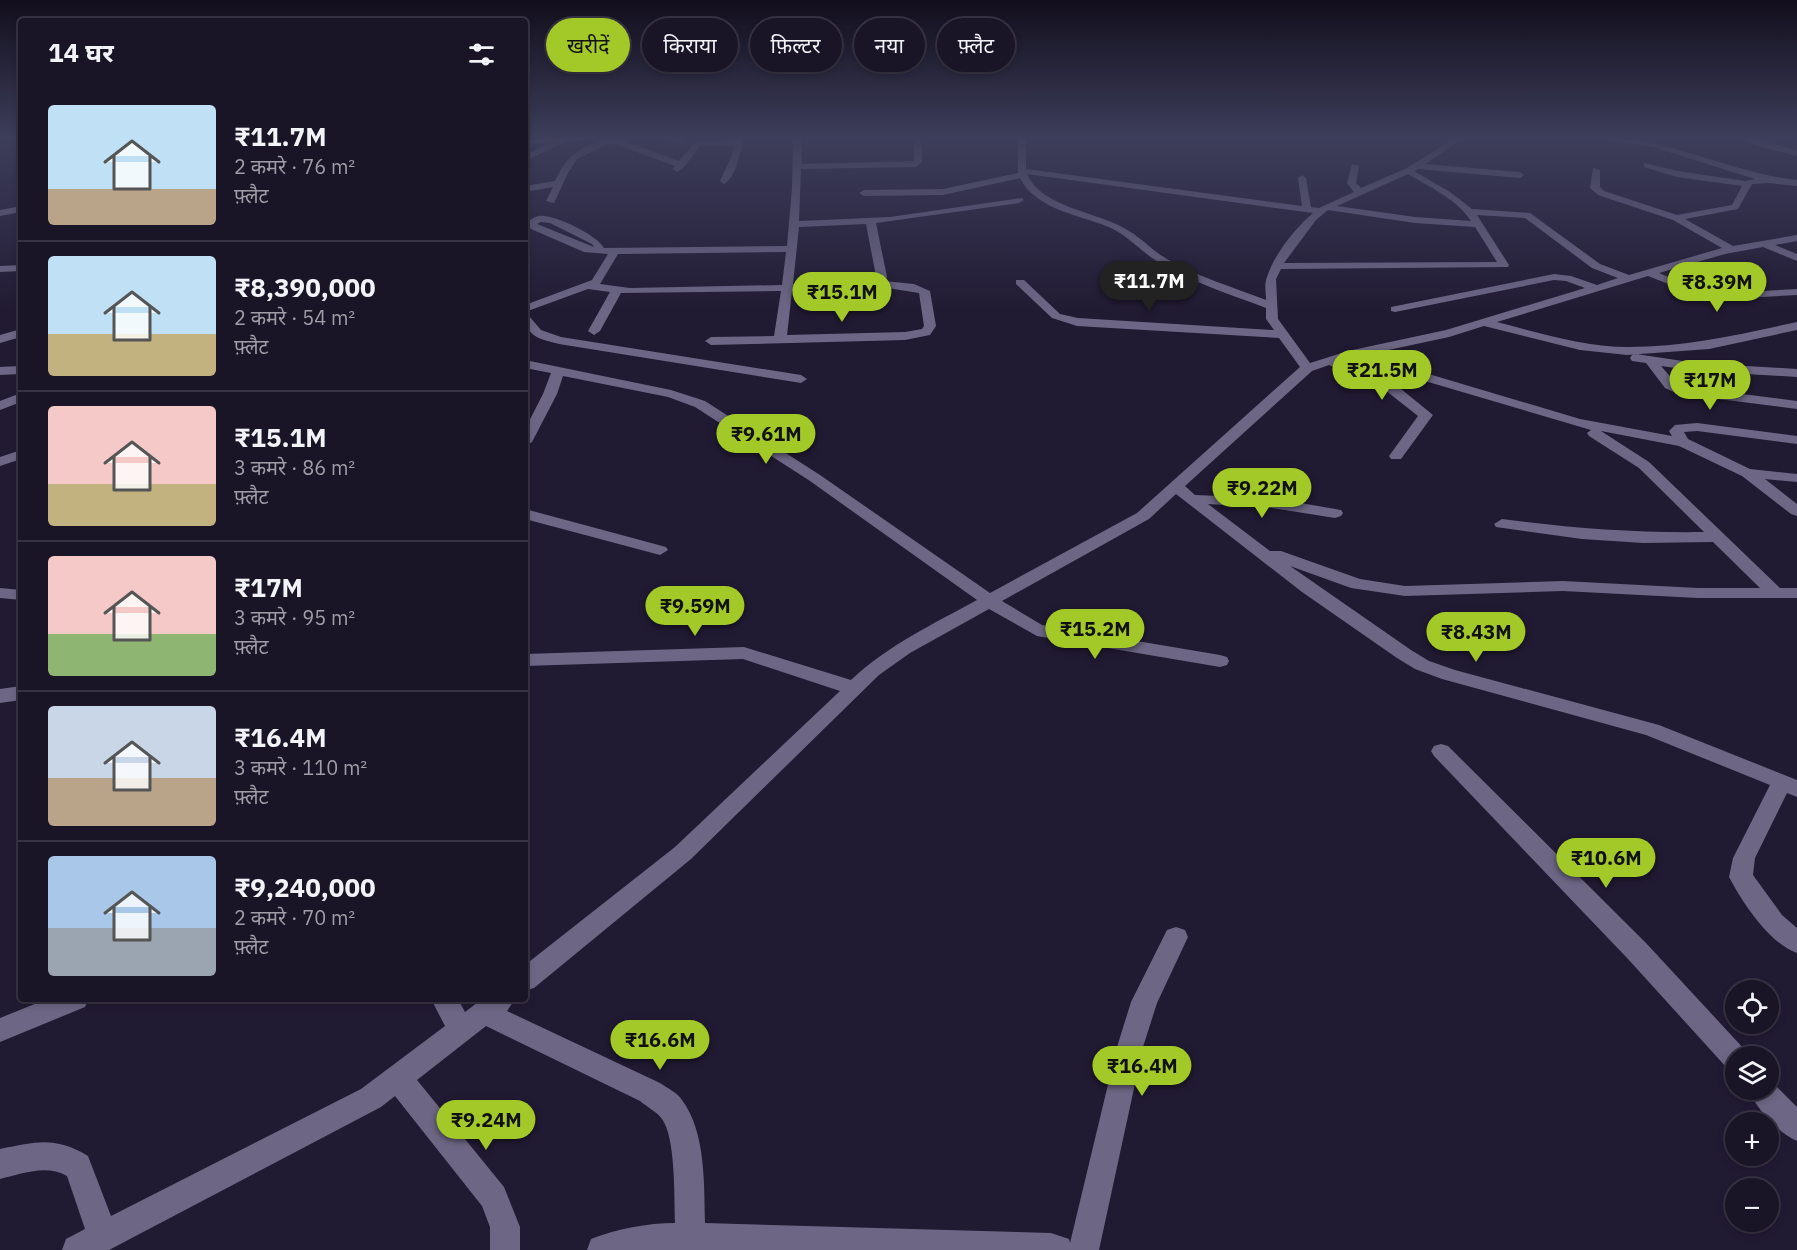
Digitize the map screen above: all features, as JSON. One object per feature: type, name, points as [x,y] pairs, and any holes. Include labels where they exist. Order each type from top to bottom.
[{"type":"street","points":[[551,201],[553,196]]},
{"type":"street","points":[[780,339],[788,288],[794,196]]},
{"type":"street","points":[[1044,196],[1116,228],[1163,261],[1271,306]]},
{"type":"street","points":[[1207,196],[1307,209],[1477,224]]},
{"type":"street","points":[[1305,196],[1307,209]]},
{"type":"street","points":[[1307,368],[1272,319],[1271,279],[1281,257],[1323,209],[1348,196]]},
{"type":"street","points":[[1276,266],[1504,265],[1470,212],[1450,196]]},
{"type":"street","points":[[1611,196],[1676,218],[1732,250]]},
{"type":"street","points":[[1676,218],[1735,207],[1741,196]]},
{"type":"street","points":[[793,224],[871,222],[1019,200]]},
{"type":"street","points":[[1,212],[18,209]]},
{"type":"street","points":[[1470,212],[1527,215],[1596,266],[1628,278]]},
{"type":"street","points":[[601,251],[596,242],[552,220],[540,219],[531,223],[534,227],[582,248],[601,251],[791,249]]},
{"type":"street","points":[[871,222],[882,277],[875,283]]},
{"type":"street","points":[[528,978],[683,853],[872,671],[903,649],[1184,493],[1307,368],[1348,354],[1449,333],[1648,272],[1732,250],[1797,238]]},
{"type":"street","points":[[1764,244],[1797,258]]},
{"type":"street","points":[[528,308],[596,282],[614,252]]},
{"type":"street","points":[[0,269],[18,268]]},
{"type":"street","points":[[1648,272],[1709,297],[1797,292]]},
{"type":"street","points":[[1395,309],[1554,277],[1567,278],[1596,288]]},
{"type":"street","points":[[1020,282],[1056,316],[1077,322],[1281,334]]},
{"type":"street","points":[[589,286],[617,290],[788,288],[875,283],[914,287],[924,291],[930,326],[926,332],[905,336],[711,341]]},
{"type":"street","points":[[594,331],[617,290]]},
{"type":"street","points":[[528,322],[537,333],[553,338],[801,379]]},
{"type":"street","points":[[1483,322],[1651,361],[1797,373]]},
{"type":"street","points":[[1602,350],[1647,351],[1709,345],[1797,326]]},
{"type":"street","points":[[0,339],[18,334]]},
{"type":"street","points":[[1348,354],[1578,423],[1683,442],[1747,473],[1797,511]]},
{"type":"street","points":[[1330,361],[1390,387],[1426,415],[1396,456]]},
{"type":"street","points":[[1651,361],[1670,385],[1683,391],[1797,405]]},
{"type":"street","points":[[528,365],[670,394],[708,408],[814,478],[991,602],[1037,630],[1220,661]]},
{"type":"street","points":[[0,371],[18,370]]},
{"type":"street","points":[[528,436],[550,394],[558,370]]},
{"type":"street","points":[[0,406],[18,398]]},
{"type":"street","points":[[1578,423],[1644,465],[1776,594]]},
{"type":"street","points":[[1683,442],[1676,431],[1686,427],[1797,440]]},
{"type":"street","points":[[0,462],[18,455]]},
{"type":"street","points":[[1747,473],[1797,478]]},
{"type":"street","points":[[1184,493],[1335,513]]},
{"type":"street","points":[[1184,493],[1262,550],[1308,588],[1422,665],[1449,675],[1652,730],[1789,786],[1744,858],[1741,878],[1773,922],[1797,943]]},
{"type":"street","points":[[528,515],[660,550]]},
{"type":"street","points":[[1502,524],[1582,534],[1643,538],[1717,537]]},
{"type":"street","points":[[1262,550],[1357,584],[1380,589],[1405,591],[1563,586],[1698,593],[1797,593]]},
{"type":"street","points":[[0,593],[18,595]]},
{"type":"street","points":[[528,660],[744,653],[853,688]]},
{"type":"street","points":[[0,696],[18,693]]},
{"type":"street","points":[[1441,751],[1637,951],[1725,1047]]},
{"type":"street","points":[[1084,1250],[1130,1047],[1144,1002],[1176,937]]},
{"type":"street","points":[[0,1030],[69,1002]]},
{"type":"street","points":[[446,1002],[462,1031]]},
{"type":"street","points":[[77,1250],[371,1098],[493,1006],[650,1092],[672,1109],[680,1129],[684,1150],[691,1238]]},
{"type":"street","points":[[398,1078],[494,1197],[505,1227],[505,1250]]},
{"type":"street","points":[[1772,1100],[1797,1127]]},
{"type":"street","points":[[0,1164],[44,1155],[64,1158],[78,1166],[103,1237]]},
{"type":"street","points":[[602,1250],[658,1238],[1058,1250]]}]
